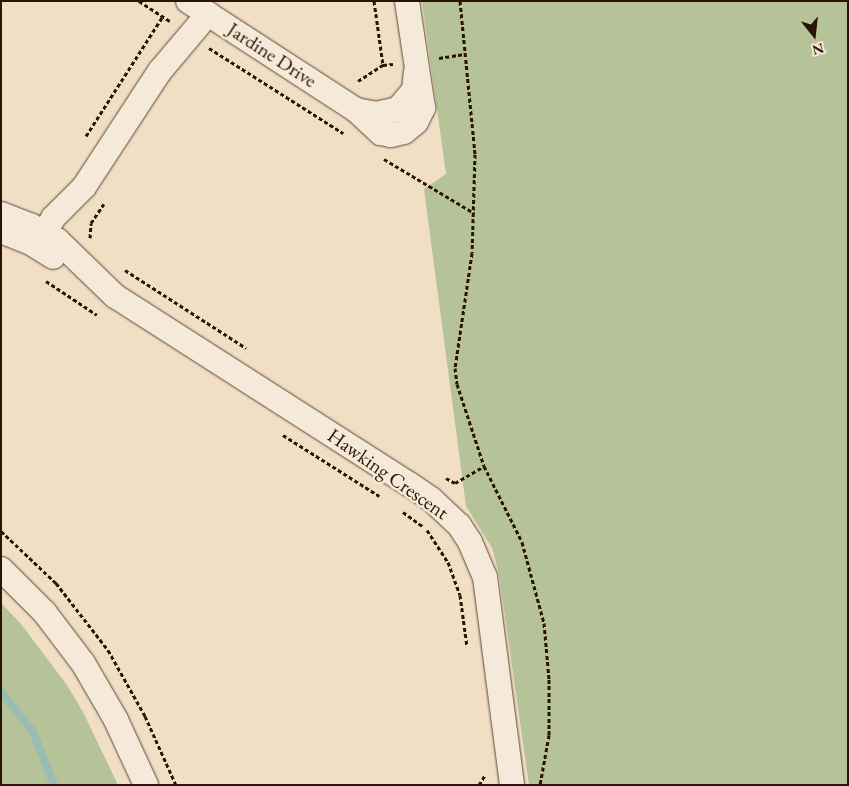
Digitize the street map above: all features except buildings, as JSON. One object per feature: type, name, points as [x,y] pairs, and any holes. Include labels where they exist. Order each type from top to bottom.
[{"type":"street","points":[[407,1],[416,66]]},
{"type":"street","points":[[160,71],[171,22],[197,7]]},
{"type":"street","points":[[48,240],[53,218],[84,187],[160,71],[197,7]]},
{"type":"street","name":"Jardine Drive","points":[[197,7],[356,110],[376,114],[407,116],[414,90],[416,66]]},
{"type":"street","name":"Hawking Crescent","points":[[1,214],[48,240],[76,280],[115,296],[424,494],[459,525],[473,548],[484,577],[512,785]]},
{"type":"street","name":"Hawking Crescent","points":[[1,231],[48,240]]},
{"type":"street","points":[[1,569],[45,613],[83,664],[116,720],[146,785]]},
{"type":"path","points":[[82,142],[171,22],[139,1]]},
{"type":"path","points":[[374,1],[383,65]]},
{"type":"path","points":[[460,1],[475,154],[472,253],[455,368],[456,384],[484,466],[522,542],[544,623],[549,680],[548,735],[540,785]]},
{"type":"path","points":[[201,54],[207,46],[350,138]]},
{"type":"path","points":[[351,77],[359,82],[383,65],[416,66]]},
{"type":"path","points":[[375,154],[474,213]]},
{"type":"path","points":[[90,242],[91,223],[107,199]]},
{"type":"path","points":[[123,269],[248,350]]},
{"type":"path","points":[[42,279],[100,316]]},
{"type":"path","points":[[278,431],[388,502]]},
{"type":"path","points":[[396,507],[426,530],[448,562],[460,595],[468,652]]},
{"type":"path","points":[[480,785],[485,776],[484,766]]},
{"type":"green space","points":[[422,1],[848,1],[848,785],[529,785],[499,574],[492,548],[466,506],[424,189],[446,174]]},
{"type":"green space","points":[[1,603],[21,624],[67,685],[83,712],[118,785],[1,785]]},
{"type":"waterway","points":[[1,692],[33,732],[54,785]]}]
